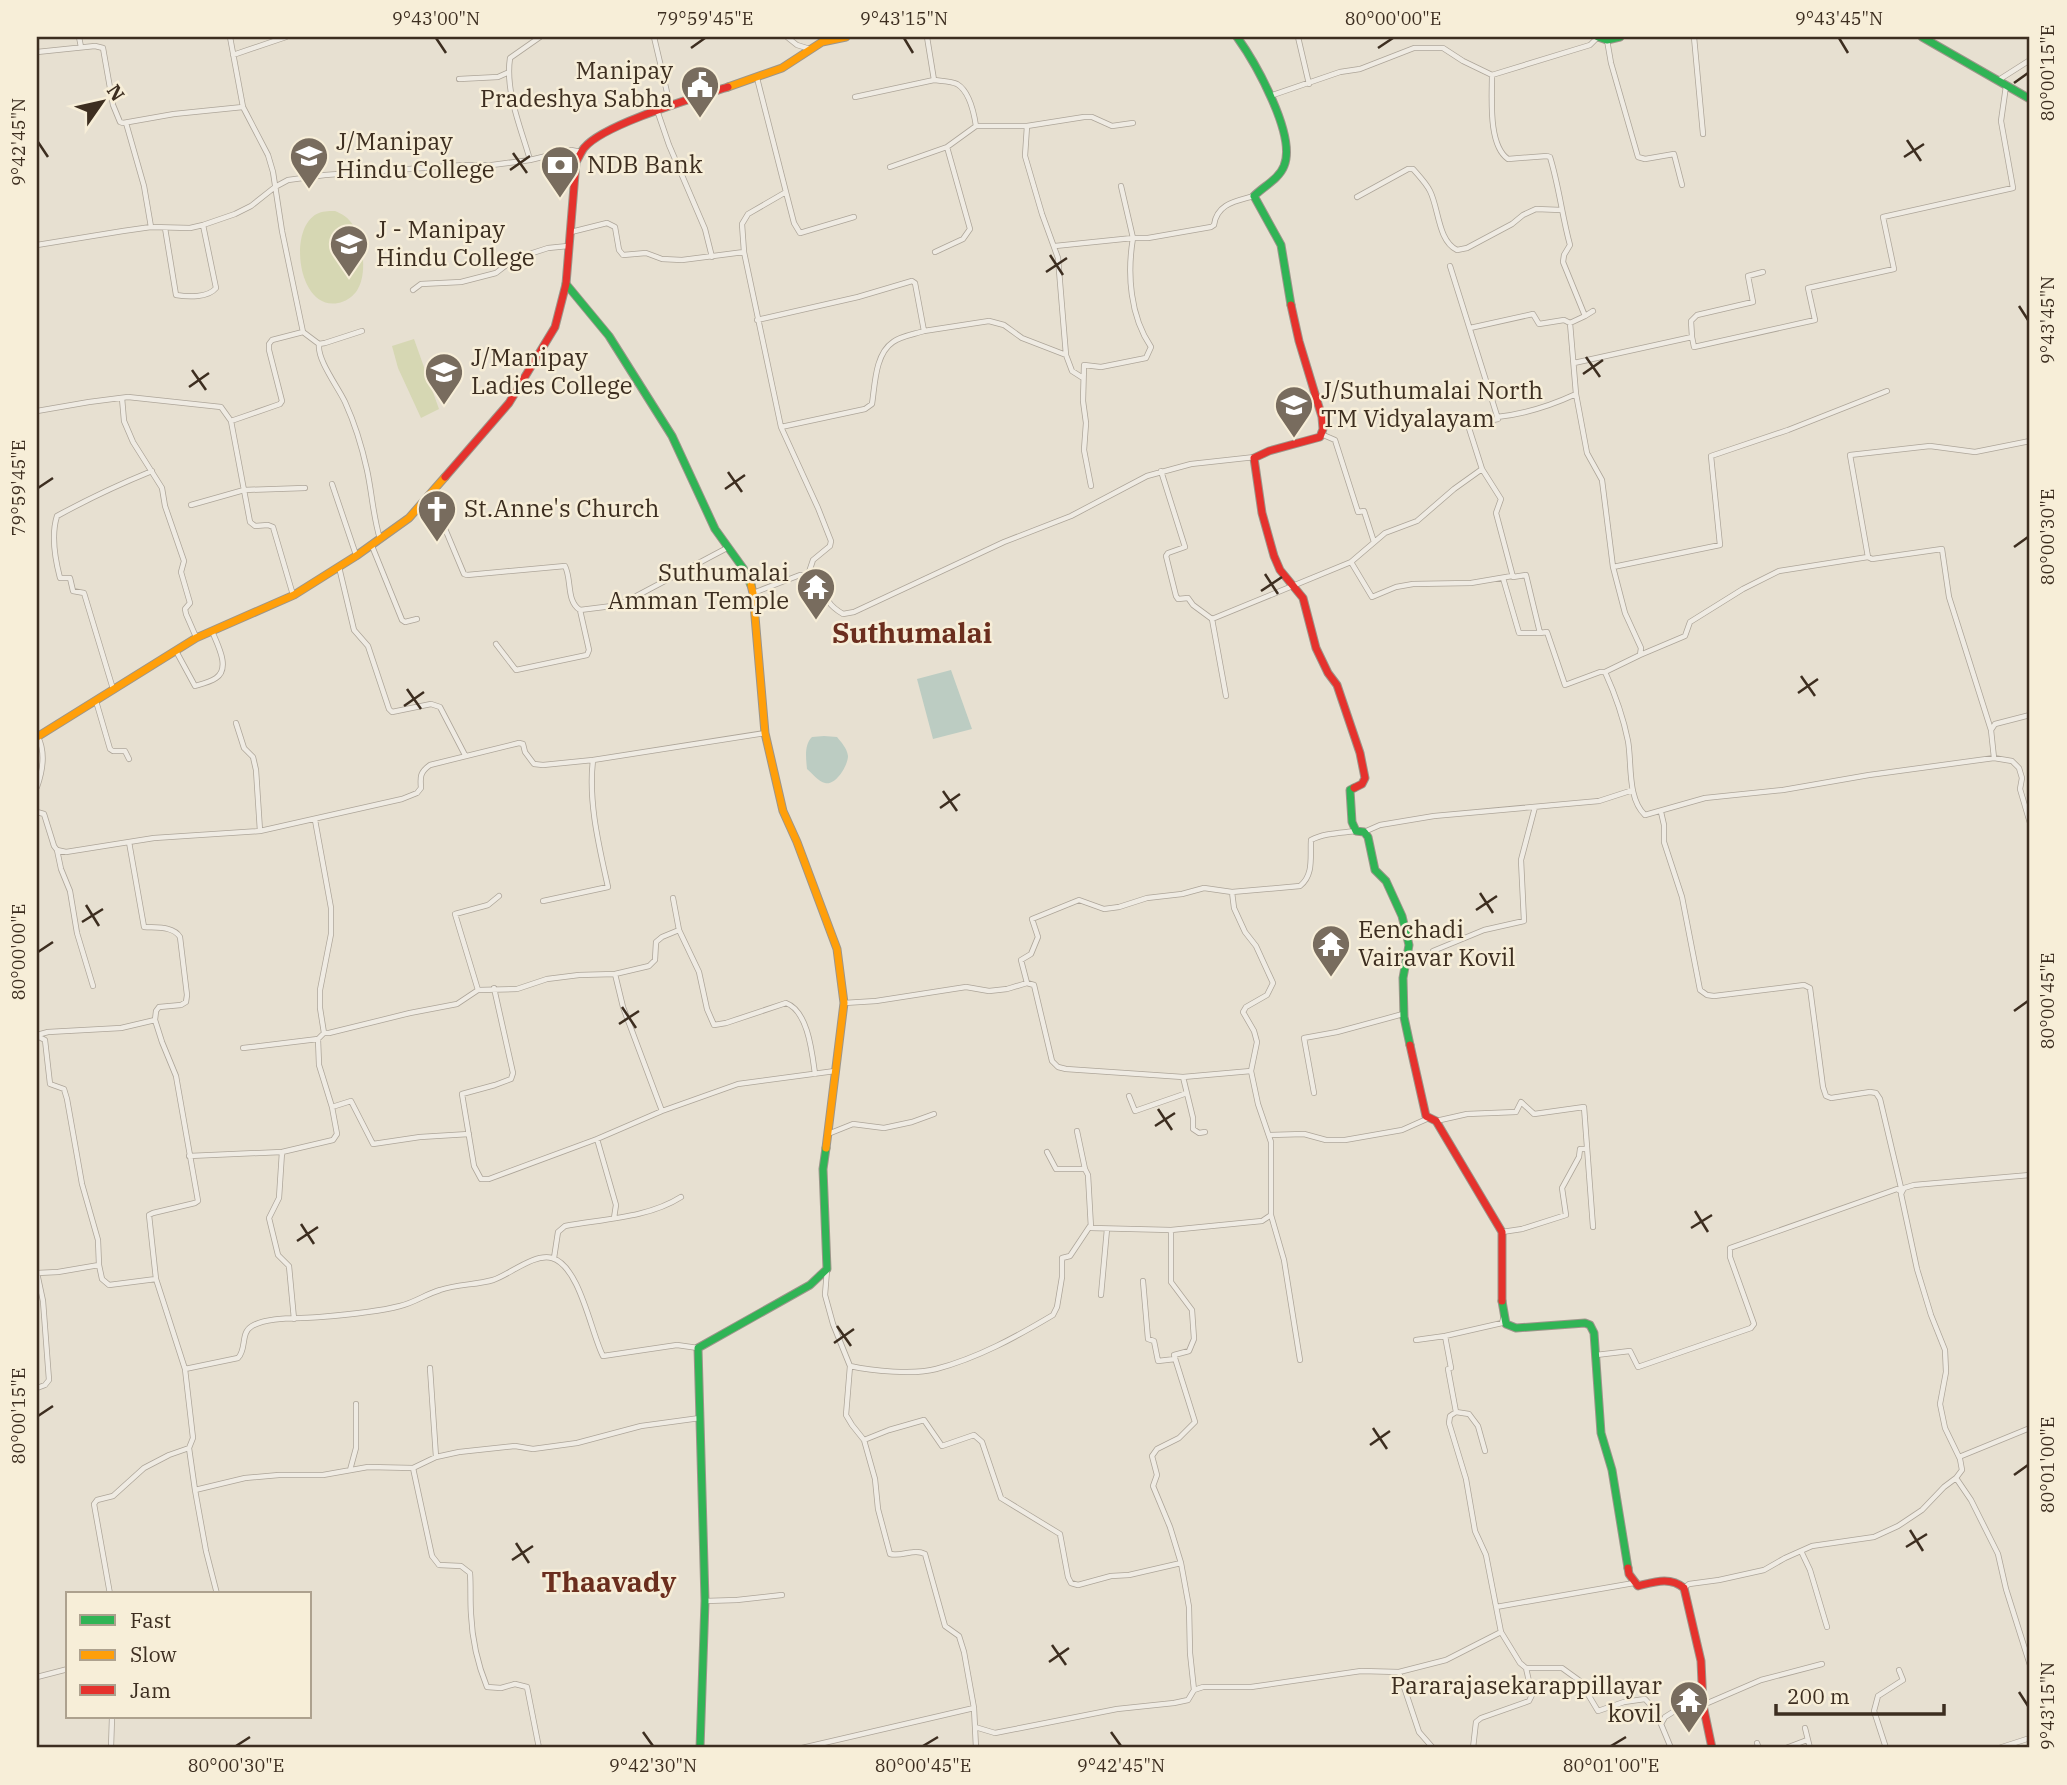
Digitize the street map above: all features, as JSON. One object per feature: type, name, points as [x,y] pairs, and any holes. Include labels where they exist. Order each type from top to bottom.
[{"type":"main road","points":[[37,736],[196,638],[293,595],[372,546],[410,518],[509,403],[555,327],[566,284],[576,162],[585,146],[607,131],[657,110],[757,78],[782,68],[822,42],[846,37]]},
{"type":"main road","points":[[1237,37],[1270,96],[1284,131],[1286,162],[1277,177],[1254,196],[1280,245],[1285,261],[1291,308],[1322,417],[1323,429],[1320,437],[1311,441],[1255,457],[1262,513],[1280,570],[1303,598],[1321,662],[1338,685],[1364,768],[1365,778],[1362,784],[1350,790],[1352,822],[1368,837],[1375,870],[1386,881],[1402,916],[1409,945],[1403,978],[1403,1014],[1425,1112],[1433,1120],[1502,1232],[1503,1314],[1506,1324],[1517,1328],[1585,1322],[1594,1333],[1601,1433],[1612,1470],[1629,1574],[1638,1586],[1673,1581],[1684,1588],[1701,1661],[1703,1704],[1712,1748]]},
{"type":"main road","points":[[1598,37],[1607,40],[1620,37]]},
{"type":"main road","points":[[1922,37],[2030,99]]},
{"type":"main road","points":[[566,284],[609,336],[672,436],[715,529],[749,580],[753,593],[765,733],[783,811],[837,948],[844,1003],[823,1170],[827,1269],[810,1285],[698,1348],[705,1601],[700,1748]]},
{"type":"street","points":[[79,37],[81,47]]},
{"type":"street","points":[[230,37],[243,107],[268,155],[303,332],[319,344],[320,355],[345,402],[362,447],[380,540]]},
{"type":"street","points":[[233,55],[286,37]]},
{"type":"street","points":[[530,160],[508,73],[510,58],[540,37]]},
{"type":"street","points":[[654,37],[670,105]]},
{"type":"street","points":[[788,37],[797,45],[810,48]]},
{"type":"street","points":[[927,37],[934,80]]},
{"type":"street","points":[[1298,37],[1309,84]]},
{"type":"street","points":[[1270,96],[1340,72],[1360,69],[1414,48],[1443,48],[1492,75],[1590,45],[1598,37]]},
{"type":"street","points":[[1694,37],[1703,134]]},
{"type":"street","points":[[1607,40],[1638,157],[1645,159],[1674,154],[1682,185]]},
{"type":"street","points":[[37,52],[95,46],[103,48],[113,105],[120,122],[243,107]]},
{"type":"street","points":[[1996,81],[2030,60]]},
{"type":"street","points":[[459,79],[498,77],[508,73]]},
{"type":"street","points":[[1492,75],[1493,129],[1503,155],[1508,159],[1550,157],[1570,246],[1563,262],[1585,316]]},
{"type":"street","points":[[757,78],[794,223],[800,233],[854,217]]},
{"type":"street","points":[[855,97],[934,80],[956,83],[964,90],[975,115],[976,126]]},
{"type":"street","points":[[1763,272],[1749,274],[1747,278],[1753,302],[1697,315],[1691,321],[1694,347],[1815,320],[1808,288],[1894,269],[1883,217],[2013,188],[2001,121],[2006,86]]},
{"type":"street","points":[[657,110],[705,229],[712,257]]},
{"type":"street","points":[[890,167],[947,147],[976,126],[1027,126],[1084,117],[1092,117],[1112,126],[1133,123]]},
{"type":"street","points":[[126,123],[144,186],[151,227]]},
{"type":"street","points":[[1027,126],[1025,156],[1058,258],[1066,355],[1072,371],[1083,378]]},
{"type":"street","points":[[935,252],[963,239],[970,229],[947,147]]},
{"type":"street","points":[[37,245],[151,227],[190,228],[203,225],[234,215],[251,206],[288,180],[325,175],[492,165],[530,160],[571,149],[581,152]]},
{"type":"street","points":[[1357,197],[1408,169],[1413,169],[1429,190],[1437,207],[1444,237],[1457,250],[1467,248],[1512,225],[1523,215],[1536,209],[1561,210]]},
{"type":"street","points":[[1091,486],[1084,450],[1084,365],[1101,367],[1146,358],[1151,347],[1143,335],[1132,295],[1129,262],[1133,238],[1121,186]]},
{"type":"street","points":[[786,192],[748,214],[742,225],[744,252],[757,320],[781,426],[831,541],[830,546],[813,560],[808,575]]},
{"type":"street","points":[[1055,246],[1148,238],[1211,227],[1220,210],[1254,196]]},
{"type":"street","points":[[569,232],[607,223],[615,227],[619,250],[623,255],[646,253],[662,259],[682,260],[744,252]]},
{"type":"street","points":[[165,228],[176,295],[197,296],[211,293],[216,288],[203,225]]},
{"type":"street","points":[[413,290],[421,284],[461,282],[496,273],[514,259],[548,248],[568,246]]},
{"type":"street","points":[[1450,266],[1498,419],[1468,425],[1482,469],[1501,499],[1496,513],[1512,576]]},
{"type":"street","points":[[757,320],[858,297],[912,281],[919,292],[924,331]]},
{"type":"street","points":[[1570,323],[1593,311]]},
{"type":"street","points":[[1470,328],[1533,314],[1539,324],[1564,320],[1570,323]]},
{"type":"street","points":[[781,426],[865,409],[872,404],[877,371],[892,342],[924,331],[989,321],[1004,325],[1022,338],[1066,355]]},
{"type":"street","points":[[1570,323],[1576,394],[1587,453],[1602,480],[1613,567],[1625,613],[1641,648],[1640,654]]},
{"type":"street","points":[[319,344],[362,331]]},
{"type":"street","points":[[232,421],[280,404],[282,401],[268,344],[303,332]]},
{"type":"street","points":[[1574,363],[1692,337]]},
{"type":"street","points":[[1613,567],[1720,545],[1711,456],[1788,430],[1887,391]]},
{"type":"street","points":[[1497,416],[1519,415],[1576,394]]},
{"type":"street","points":[[122,398],[124,421],[133,442],[162,488],[165,506],[184,561],[181,572],[190,603],[185,609],[196,638]]},
{"type":"street","points":[[37,411],[122,398],[221,407],[232,421],[250,522],[255,526],[268,524],[274,527],[293,595]]},
{"type":"street","points":[[1321,434],[1335,440],[1358,512],[1364,511],[1374,542]]},
{"type":"street","points":[[1868,557],[1850,454],[1930,446],[1975,452],[2030,441]]},
{"type":"street","points":[[753,593],[800,575],[808,575],[817,579],[829,602],[837,610],[843,614],[854,612],[1004,542],[1071,516],[1136,481],[1161,471],[1191,464],[1255,457]]},
{"type":"street","points":[[1212,619],[1350,562],[1385,533],[1417,522],[1454,489],[1482,469]]},
{"type":"street","points":[[113,689],[84,593],[73,591],[71,578],[60,578],[56,563],[54,524],[57,516],[152,471]]},
{"type":"street","points":[[1161,471],[1185,547],[1168,553],[1167,556],[1175,596],[1178,599],[1188,598],[1212,619],[1226,696]]},
{"type":"street","points":[[332,484],[356,556]]},
{"type":"street","points":[[191,505],[244,490],[305,488]]},
{"type":"street","points":[[430,493],[464,574],[565,566],[571,598],[575,608],[580,610],[627,601],[727,548]]},
{"type":"street","points":[[372,546],[402,620],[405,622],[417,619]]},
{"type":"street","points":[[1503,579],[1519,633],[1546,632],[1565,685],[1605,672],[1685,636],[1690,622],[1779,571],[1942,549],[1949,597],[1992,730],[1994,758]]},
{"type":"street","points":[[1350,562],[1372,597],[1396,587],[1413,584],[1471,583],[1526,575],[1540,634]]},
{"type":"street","points":[[339,567],[354,630],[368,646],[389,709],[392,712],[431,704],[440,707],[465,755]]},
{"type":"street","points":[[496,643],[500,652],[516,670],[587,655],[589,650],[580,610]]},
{"type":"street","points":[[176,650],[195,686],[216,678],[222,672],[223,665],[212,631]]},
{"type":"street","points":[[1605,672],[1619,703],[1628,742],[1633,790],[1645,815],[1705,798],[1783,790],[1994,758],[2012,761],[2019,768],[2022,778],[2020,789],[2030,823]]},
{"type":"street","points":[[96,700],[110,748],[113,751],[125,751],[129,759]]},
{"type":"street","points":[[1992,730],[1995,724],[2030,715]]},
{"type":"street","points":[[236,723],[244,748],[253,757],[256,770],[260,831]]},
{"type":"street","points":[[57,850],[66,852],[154,838],[260,831],[315,820],[402,799],[421,789],[420,777],[423,770],[430,765],[519,743],[523,744],[525,752],[534,764],[543,765],[593,760],[765,733]]},
{"type":"street","points":[[37,736],[42,746],[43,758],[37,787]]},
{"type":"street","points":[[543,901],[608,887],[596,834],[591,776],[593,760]]},
{"type":"street","points":[[1027,983],[1021,960],[1031,954],[1038,937],[1032,919],[1079,900],[1104,909],[1203,888],[1232,892],[1300,886],[1310,874],[1311,840],[1315,837],[1360,832],[1380,825],[1434,816],[1600,801],[1633,790]]},
{"type":"street","points":[[1433,951],[1485,930],[1524,921],[1521,860],[1535,807]]},
{"type":"street","points":[[37,812],[44,814],[57,850],[93,986]]},
{"type":"street","points":[[1661,812],[1664,842],[1682,897],[1700,990],[1714,996],[1804,985],[1810,988],[1826,1096],[1831,1098],[1870,1091],[1876,1093],[1902,1192],[1917,1269],[1945,1350],[1946,1372],[1940,1404],[1945,1428],[1962,1470],[1922,1510],[1898,1526],[1874,1537],[1830,1542],[1801,1551],[1764,1570],[1689,1584],[1684,1588]]},
{"type":"street","points":[[315,820],[331,908],[331,934],[320,990],[324,1033]]},
{"type":"street","points":[[129,842],[144,927],[170,929],[176,931],[180,937],[187,995],[186,1002],[181,1005],[159,1007],[155,1020],[176,1076],[198,1200],[149,1215],[156,1279],[185,1369],[193,1438],[189,1448],[206,1551],[216,1592]]},
{"type":"street","points":[[1232,892],[1234,908],[1273,983],[1267,995],[1246,1007],[1243,1012],[1257,1042],[1251,1071],[1258,1104],[1271,1142],[1271,1215],[1284,1260],[1300,1360]]},
{"type":"street","points":[[478,990],[455,914],[488,905],[499,896]]},
{"type":"street","points":[[673,898],[679,930],[698,972],[707,1009],[715,1025],[786,1003],[793,1005],[802,1015],[815,1074]]},
{"type":"street","points":[[243,1048],[318,1038],[324,1033],[457,1004],[478,990],[517,989],[558,977],[615,974],[649,966],[655,960],[656,942],[679,930]]},
{"type":"street","points":[[615,974],[623,1006],[662,1111]]},
{"type":"street","points":[[844,1003],[876,1001],[966,987],[989,991],[1027,983],[1034,985],[1052,1061],[1058,1067],[1183,1077],[1251,1071]]},
{"type":"street","points":[[494,988],[513,1073],[511,1079],[463,1094],[474,1166],[481,1178],[489,1179],[738,1084],[836,1071]]},
{"type":"street","points":[[1314,1093],[1304,1038],[1403,1014]]},
{"type":"street","points":[[37,1035],[121,1028],[155,1020]]},
{"type":"street","points":[[37,1035],[45,1040],[50,1084],[64,1089],[67,1099],[82,1184],[97,1240],[102,1279],[109,1285],[156,1279]]},
{"type":"street","points":[[189,1156],[282,1152],[333,1140],[337,1134],[319,1065],[318,1038]]},
{"type":"street","points":[[1183,1077],[1193,1129],[1199,1133],[1205,1132]]},
{"type":"street","points":[[1129,1096],[1135,1111],[1187,1093]]},
{"type":"street","points":[[332,1107],[351,1101],[373,1144],[419,1137],[469,1134]]},
{"type":"street","points":[[1269,1135],[1304,1134],[1326,1140],[1345,1140],[1402,1130],[1433,1120],[1467,1114],[1516,1112],[1521,1102],[1535,1114],[1584,1107],[1593,1227]]},
{"type":"street","points":[[828,1134],[853,1124],[884,1128],[934,1114]]},
{"type":"street","points":[[850,1366],[910,1371],[934,1370],[1003,1344],[1053,1315],[1062,1277],[1062,1258],[1070,1256],[1090,1226],[1088,1175],[1077,1131]]},
{"type":"street","points":[[597,1139],[616,1205],[614,1217]]},
{"type":"street","points":[[1502,1232],[1522,1229],[1566,1215],[1562,1188],[1579,1157],[1580,1149],[1587,1149]]},
{"type":"street","points":[[282,1152],[279,1198],[269,1219],[278,1255],[289,1266],[294,1319]]},
{"type":"street","points":[[1046,1152],[1056,1169],[1085,1170]]},
{"type":"street","points":[[1902,1192],[1904,1188],[1914,1185],[2030,1175]]},
{"type":"street","points":[[1596,1355],[1630,1351],[1638,1367],[1751,1328],[1754,1324],[1730,1257],[1730,1248],[1897,1189],[1902,1192]]},
{"type":"street","points":[[554,1258],[558,1232],[562,1227],[652,1211],[681,1197]]},
{"type":"street","points":[[1090,1226],[1171,1230],[1262,1221],[1271,1215]]},
{"type":"street","points":[[1101,1295],[1107,1228]]},
{"type":"street","points":[[975,1727],[995,1733],[1117,1709],[1174,1703],[1188,1700],[1194,1690],[1189,1607],[1181,1563],[1153,1486],[1157,1475],[1152,1455],[1157,1449],[1179,1438],[1195,1422],[1174,1355],[1189,1351],[1194,1339],[1192,1310],[1171,1282],[1171,1230]]},
{"type":"street","points":[[185,1369],[238,1359],[243,1353],[245,1334],[250,1326],[264,1321],[320,1317],[401,1306],[441,1289],[495,1280],[544,1258],[554,1258],[566,1269],[580,1292],[603,1356],[677,1345],[698,1348]]},
{"type":"street","points":[[37,1388],[49,1380],[43,1301],[37,1273],[99,1265]]},
{"type":"street","points":[[827,1269],[825,1295],[850,1366],[846,1415],[864,1440],[890,1554],[897,1556],[919,1551],[925,1554],[945,1626],[959,1636],[974,1708],[976,1748]]},
{"type":"street","points":[[1143,1281],[1148,1339],[1154,1340],[1158,1361],[1175,1359]]},
{"type":"street","points":[[1416,1340],[1502,1323],[1503,1314]]},
{"type":"street","points":[[1445,1336],[1456,1412]]},
{"type":"street","points":[[430,1368],[436,1457]]},
{"type":"street","points":[[350,1470],[356,1448],[356,1404]]},
{"type":"street","points":[[1485,1451],[1478,1426],[1469,1414],[1456,1412],[1450,1416],[1449,1423],[1466,1479],[1475,1531],[1486,1555],[1501,1632],[1520,1663],[1526,1668],[1562,1668],[1580,1681],[1598,1711],[1624,1702],[1645,1699],[1658,1713],[1671,1748]]},
{"type":"street","points":[[195,1490],[245,1478],[323,1475],[368,1468],[413,1468],[436,1457],[481,1449],[515,1446],[533,1449],[577,1443],[641,1426],[701,1418]]},
{"type":"street","points":[[864,1440],[924,1420],[942,1446],[974,1435],[982,1442],[1001,1498],[1060,1534],[1071,1583],[1078,1585],[1181,1563]]},
{"type":"street","points":[[1959,1457],[2030,1428]]},
{"type":"street","points":[[110,1592],[94,1504],[97,1500],[113,1496],[144,1468],[189,1448]]},
{"type":"street","points":[[413,1468],[432,1556],[439,1564],[461,1566],[470,1573],[471,1616],[481,1672],[487,1687],[501,1688],[516,1684],[527,1687],[538,1748]]},
{"type":"street","points":[[1956,1478],[1971,1500],[1998,1554],[2030,1665]]},
{"type":"street","points":[[1801,1551],[1810,1570],[1827,1627]]},
{"type":"street","points":[[1496,1607],[1634,1583]]},
{"type":"street","points":[[705,1601],[782,1595]]},
{"type":"street","points":[[1194,1690],[1203,1687],[1251,1687],[1361,1671],[1399,1672],[1446,1660],[1501,1632]]},
{"type":"street","points":[[1661,1724],[1665,1717],[1681,1707],[1703,1704],[1761,1680],[1822,1664]]},
{"type":"street","points":[[1473,1748],[1476,1722],[1480,1718],[1531,1699],[1526,1668]]},
{"type":"street","points":[[37,1677],[66,1670]]},
{"type":"street","points":[[1886,1748],[1874,1711],[1878,1696],[1903,1680],[1899,1670]]},
{"type":"street","points":[[1399,1672],[1419,1732],[1433,1748]]},
{"type":"street","points":[[802,1748],[974,1708]]},
{"type":"street","points":[[111,1718],[111,1748]]},
{"type":"street","points":[[1805,1728],[1810,1748]]},
{"type":"street","points":[[1999,1748],[2030,1738]]},
{"type":"street","points":[[1786,1748],[1807,1740]]},
{"type":"green space","points":[[335,211],[346,217],[354,226],[363,255],[360,285],[348,299],[338,303],[324,302],[313,294],[301,266],[300,249],[309,221],[319,213]]},
{"type":"green space","points":[[414,339],[439,409],[421,418],[398,368],[392,346]]},
{"type":"shaded area","points":[[951,670],[972,729],[933,739],[917,679]]},
{"type":"shaded area","points":[[812,737],[837,737],[848,756],[841,774],[829,783],[820,781],[807,769],[806,752],[809,740]]},
{"type":"traffic: fast","points":[[1237,37],[1263,81],[1285,137],[1286,153],[1282,171],[1254,196],[1281,245],[1291,305]]},
{"type":"traffic: fast","points":[[1598,37],[1607,40],[1620,37]]},
{"type":"traffic: fast","points":[[1922,37],[2030,99]]},
{"type":"traffic: fast","points":[[566,284],[609,336],[672,436],[715,529],[743,568],[751,585]]},
{"type":"traffic: fast","points":[[1354,788],[1350,790],[1352,822],[1356,831],[1364,832],[1368,837],[1375,870],[1386,881],[1402,916],[1409,945],[1403,978],[1404,1017],[1410,1045]]},
{"type":"traffic: fast","points":[[700,1748],[705,1601],[698,1348],[810,1285],[827,1269],[823,1169],[826,1148]]},
{"type":"traffic: fast","points":[[1502,1301],[1506,1324],[1516,1328],[1585,1323],[1590,1325],[1594,1333],[1601,1433],[1612,1470],[1628,1568]]},
{"type":"traffic: slow","points":[[728,87],[782,68],[822,42],[846,37]]},
{"type":"traffic: slow","points":[[37,737],[196,638],[294,595],[356,556],[409,518],[445,477]]},
{"type":"traffic: slow","points":[[751,585],[765,733],[783,811],[837,949],[844,1003],[826,1148]]},
{"type":"traffic: jam","points":[[445,477],[509,403],[555,327],[566,284],[576,162],[584,148],[594,139],[630,121],[728,87]]},
{"type":"traffic: jam","points":[[1291,305],[1323,429],[1320,437],[1269,451],[1254,458],[1262,513],[1274,556],[1280,570],[1303,598],[1316,648],[1337,685],[1360,753],[1365,778],[1362,784],[1354,788]]},
{"type":"traffic: jam","points":[[1410,1045],[1426,1116],[1436,1121],[1502,1232],[1502,1301]]},
{"type":"traffic: jam","points":[[1628,1568],[1638,1586],[1668,1581],[1684,1588],[1701,1661],[1703,1705],[1712,1748]]},
{"type":"place","name":"Manipay Pradeshya Sabha","points":[[700,119]]},
{"type":"place","name":"J/Manipay Hindu College","points":[[309,190]]},
{"type":"place","name":"NDB Bank","points":[[560,199]]},
{"type":"place","name":"J - Manipay Hindu College","points":[[349,278]]},
{"type":"place","name":"J/Manipay Ladies College","points":[[444,406]]},
{"type":"place","name":"J/Suthumalai North TM Vidyalayam","points":[[1294,439]]},
{"type":"place","name":"St.Anne's Church","points":[[437,543]]},
{"type":"place","name":"Suthumalai Amman Temple","points":[[816,621]]},
{"type":"place","name":"Eenchadi Vairavar Kovil","points":[[1331,978]]},
{"type":"place","name":"Pararajasekarappillayar kovil","points":[[1689,1734]]},
{"type":"district","name":"Suthumalai","points":[[912,633]]},
{"type":"district","name":"Thaavady","points":[[609,1582]]}]
